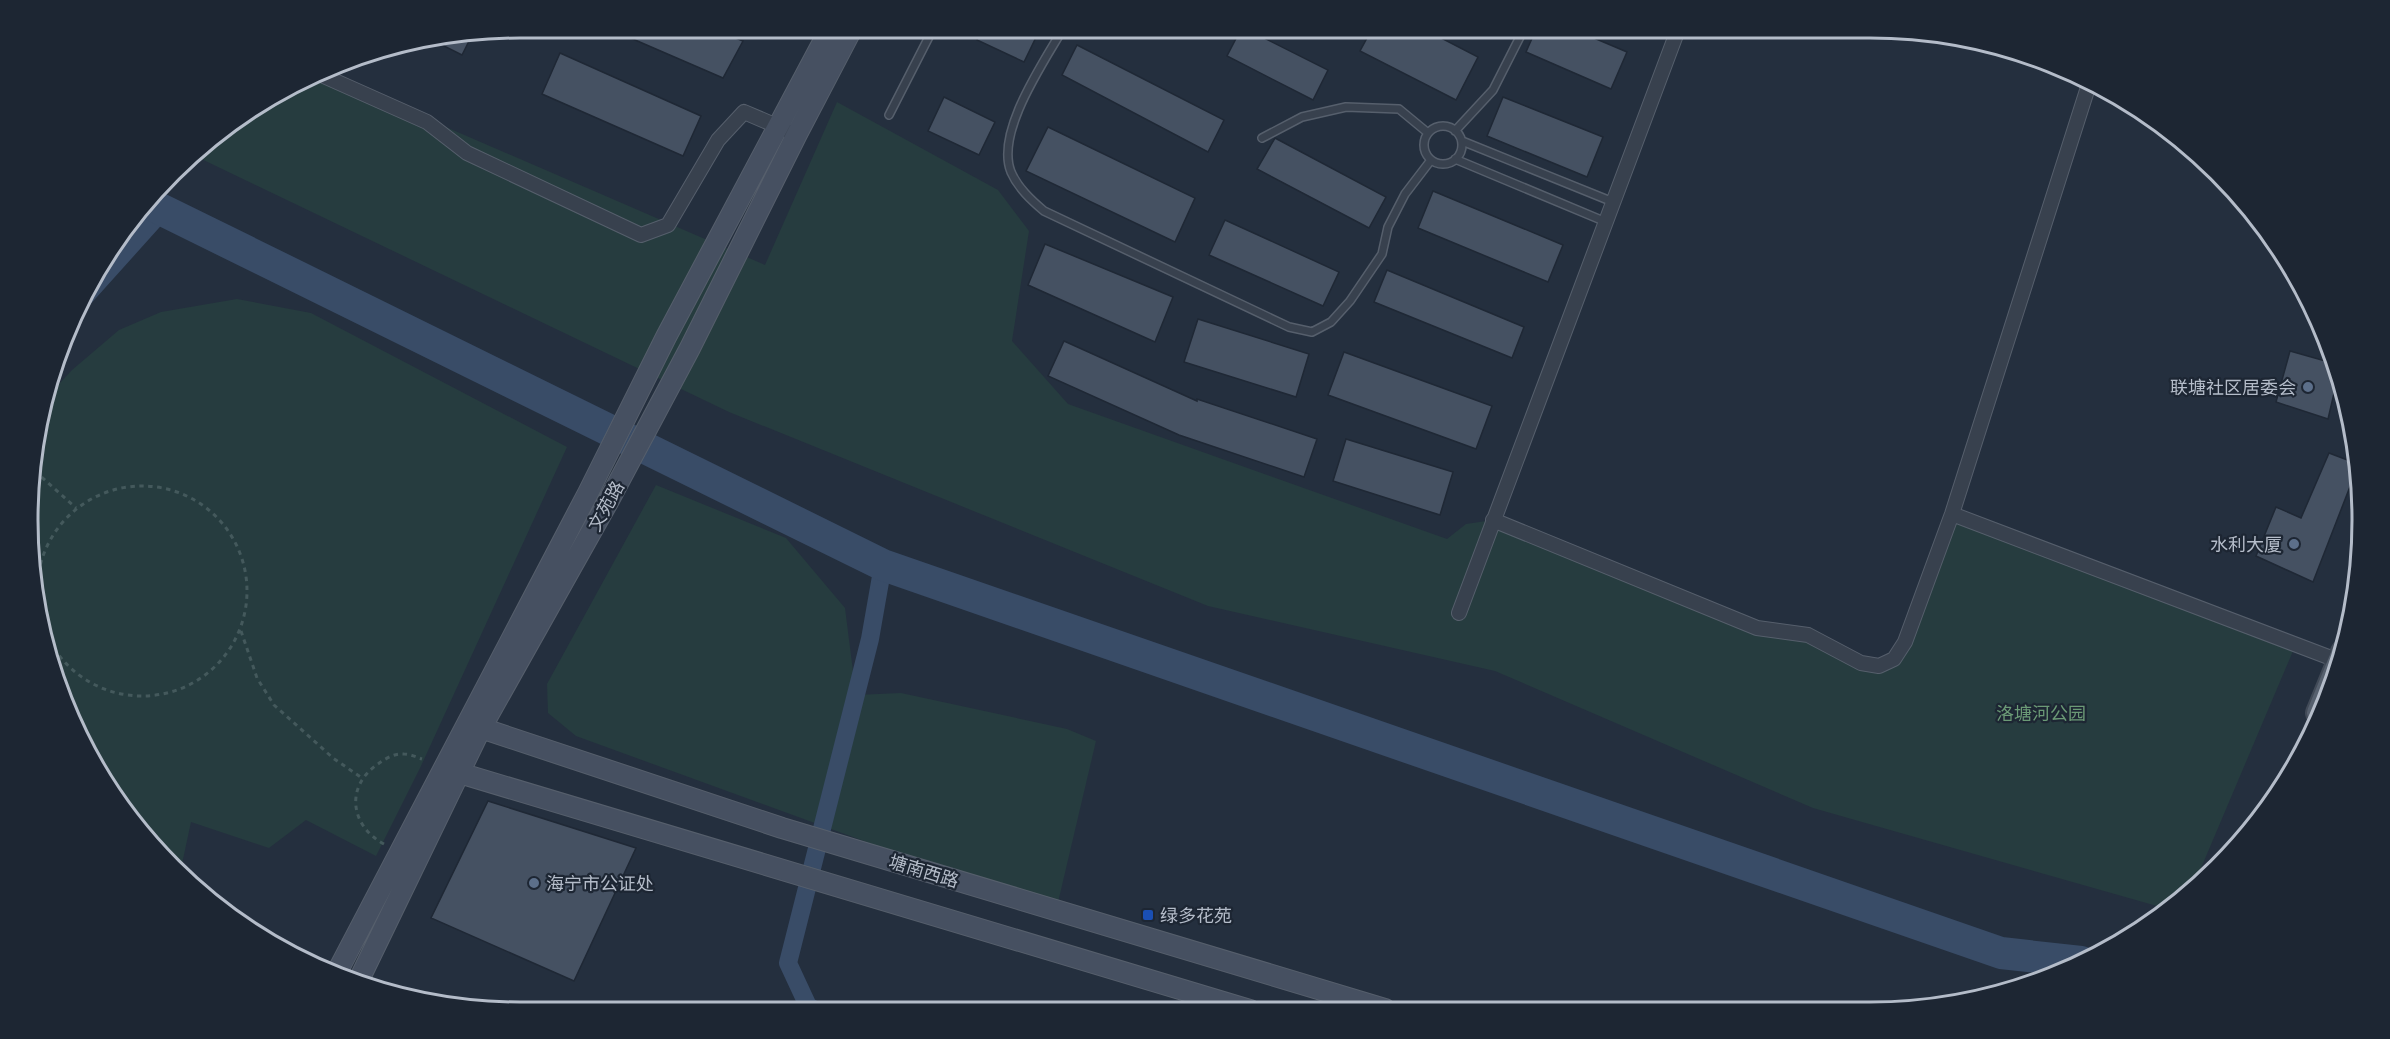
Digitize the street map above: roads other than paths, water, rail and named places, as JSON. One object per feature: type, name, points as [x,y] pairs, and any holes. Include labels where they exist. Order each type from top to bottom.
[{"type":"main road","name":"文苑路","points":[[473,727],[608,502],[690,348],[788,131],[826,38]]},
{"type":"main road","name":"文苑路","points":[[340,967],[451,770],[666,337],[846,38]]},
{"type":"main road","name":"塘南西路","points":[[473,727],[856,851],[1362,1002]]},
{"type":"main road","name":"文苑路","points":[[361,975],[451,770]]},
{"type":"main road","points":[[451,770],[1223,1002]]},
{"type":"street","points":[[1459,613],[1675,38]]},
{"type":"street","points":[[327,78],[427,122],[467,153],[641,235],[668,225],[718,140],[744,112],[788,131]]},
{"type":"street","points":[[1493,520],[1757,628],[1808,635],[1861,663],[1879,666],[1894,659],[1905,642],[1952,514],[2087,89]]},
{"type":"street","points":[[1952,514],[2333,654]]},
{"type":"lane","points":[[889,115],[928,38]]},
{"type":"lane","points":[[1058,38],[1012,123],[1009,149],[1011,171],[1025,194],[1044,211],[1289,327],[1312,332],[1331,322],[1350,301],[1382,254],[1388,227],[1405,194],[1431,160]]},
{"type":"lane","points":[[1455,131],[1492,90],[1519,38]]},
{"type":"lane","points":[[1262,138],[1302,117],[1346,107],[1399,109],[1428,133]]},
{"type":"lane","points":[[1462,141],[1460,154],[1444,164],[1431,160],[1424,144],[1428,133],[1438,126],[1450,128],[1462,141],[1613,202]]},
{"type":"lane","points":[[1455,159],[1606,222]]},
{"type":"waterway","points":[[154,206],[883,565],[2001,953],[2066,960]]},
{"type":"waterway","points":[[102,277],[163,210]]},
{"type":"waterway","points":[[806,1002],[788,963],[870,639],[883,565]]},
{"type":"place","name":"联塘社区居委会","points":[[2308,387]]},
{"type":"place","name":"水利大厦","points":[[2294,544]]},
{"type":"place","name":"海宁市公证处","points":[[534,883]]},
{"type":"place","name":"绿多花苑","points":[[1148,915]]},
{"type":"park label","name":"洛塘河公园","points":[[2041,713]]}]
